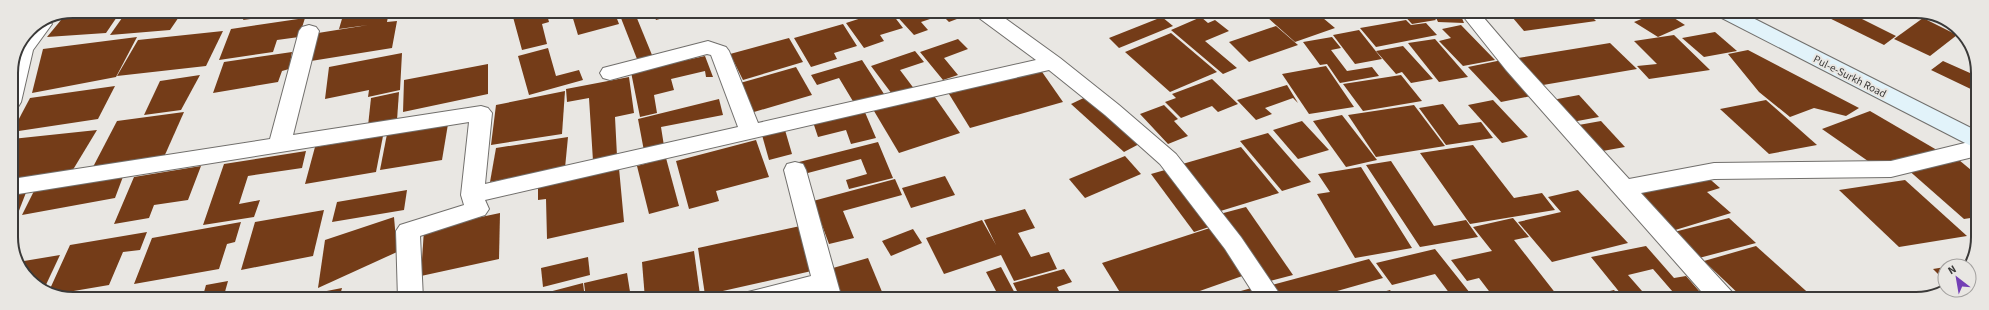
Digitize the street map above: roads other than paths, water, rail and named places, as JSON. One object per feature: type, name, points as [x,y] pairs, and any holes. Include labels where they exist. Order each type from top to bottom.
[{"type":"street","points":[[992,18],[1053,63],[1112,110],[1168,159],[1233,243],[1266,292]]},
{"type":"street","points":[[1474,18],[1512,65],[1625,188],[1717,292]]},
{"type":"street","name":"Pul-e-Surkh Road","points":[[1741,18],[1971,137]]},
{"type":"street","points":[[279,146],[309,31]]},
{"type":"street","points":[[25,46],[35,33]]},
{"type":"street","points":[[610,73],[708,47],[714,48],[718,51],[750,130]]},
{"type":"street","points":[[472,194],[750,130],[1053,63]]},
{"type":"street","points":[[18,186],[481,113],[472,194],[477,209],[408,231],[411,292]]},
{"type":"street","points":[[1625,188],[1714,171],[1891,169],[1971,149]]},
{"type":"street","points":[[795,170],[827,290],[811,292]]}]
